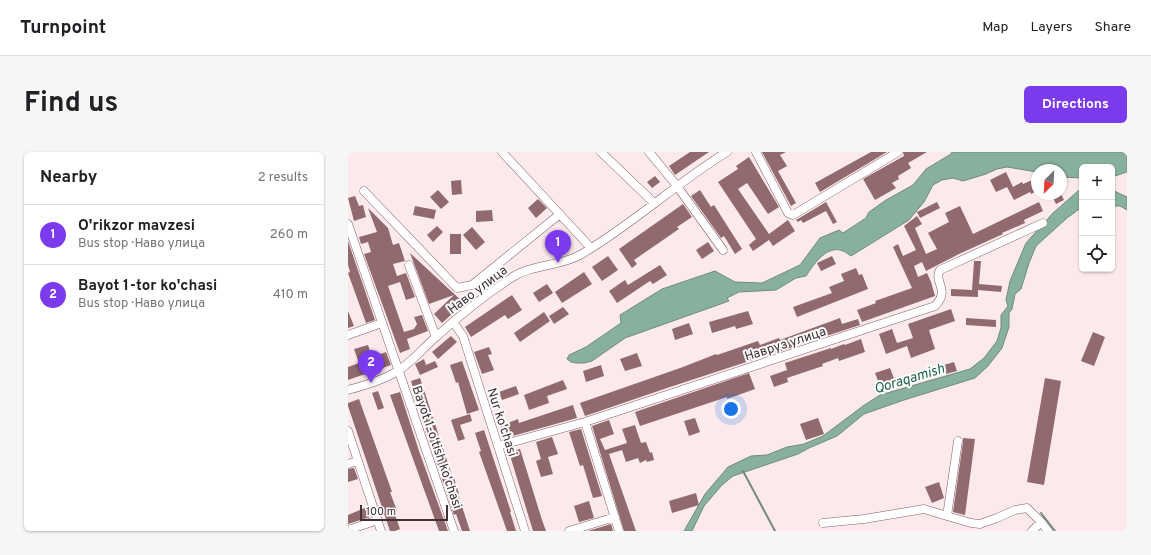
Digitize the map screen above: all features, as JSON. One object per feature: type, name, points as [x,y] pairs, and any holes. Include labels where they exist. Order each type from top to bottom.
[{"type":"street","points":[[502,152],[591,248]]},
{"type":"street","points":[[600,152],[654,203]]},
{"type":"street","points":[[649,152],[677,186],[722,250]]},
{"type":"street","name":"Наво улица","points":[[348,390],[371,383],[398,371],[436,336],[512,277],[525,270],[558,263],[578,256],[727,152]]},
{"type":"street","points":[[756,152],[788,213],[793,215],[898,152]]},
{"type":"street","points":[[364,191],[458,288],[472,285],[560,214]]},
{"type":"street","name":"Навруз улица","points":[[498,446],[585,422],[935,306],[942,294],[938,273],[940,270],[1043,223]]},
{"type":"street","name":"Bayot 1-o'tish ko'chasi","points":[[348,224],[454,531]]},
{"type":"street","points":[[409,264],[436,336]]},
{"type":"street","name":"Nur ko'chasi","points":[[453,322],[463,336],[525,531]]},
{"type":"street","points":[[348,335],[382,323]]},
{"type":"street","points":[[585,422],[620,531]]},
{"type":"street","points":[[348,431],[381,531]]},
{"type":"street","points":[[947,516],[958,441]]},
{"type":"street","points":[[348,464],[358,461]]},
{"type":"street","points":[[823,523],[864,520],[924,509],[971,523],[980,524],[1015,510],[1027,508],[1048,531]]},
{"type":"street","points":[[570,531],[615,517]]},
{"type":"street","points":[[348,530],[378,520]]},
{"type":"street","points":[[1032,531],[1041,522]]},
{"type":"shaded area","points":[[952,152],[1127,152],[1127,172],[1115,176],[1115,164],[1079,164],[1079,178],[1067,177],[1067,164],[1031,164],[1031,171],[1007,167],[963,181],[953,178],[942,180],[933,185],[924,202],[909,220],[851,256],[843,251],[831,250],[812,266],[806,276],[796,278],[776,290],[739,292],[727,298],[729,301],[625,338],[592,361],[576,363],[567,359],[569,355],[586,347],[621,323],[620,315],[662,289],[715,271],[735,282],[762,283],[800,265],[820,238],[839,230],[843,233],[866,218],[869,212],[886,200],[913,185],[926,169]]},
{"type":"shaded area","points":[[1078,191],[1079,209],[1036,246],[1021,289],[1015,294],[1012,309],[1009,313],[1009,327],[1002,348],[988,366],[975,378],[864,414],[837,436],[798,454],[733,476],[722,485],[704,506],[692,531],[684,531],[705,494],[728,467],[751,456],[767,455],[787,447],[804,444],[823,436],[880,395],[970,369],[984,358],[997,341],[1001,328],[1001,315],[1008,306],[1006,300],[1010,281],[1026,243],[1053,213]]},
{"type":"shaded area","points":[[1115,191],[1127,197],[1127,210],[1120,206],[1115,206]]},
{"type":"building","points":[[690,152],[709,152],[675,175],[669,166]]},
{"type":"building","points":[[762,152],[786,152],[780,155],[787,166],[778,171],[796,203],[791,206]]},
{"type":"building","points":[[871,152],[887,152],[820,192],[815,183]]},
{"type":"building","points":[[903,152],[927,152],[908,163],[911,168],[898,176],[899,179],[892,183],[896,188],[875,200],[863,179],[904,156]]},
{"type":"building","points":[[749,157],[779,207],[768,214],[747,183],[738,189],[769,234],[788,220],[795,231],[773,246],[769,240],[753,251],[749,245],[756,239],[718,182],[738,169],[736,166]]},
{"type":"building","points":[[1006,172],[1013,187],[1022,182],[1023,184],[1031,181],[1031,194],[1030,192],[1014,200],[1007,187],[996,192],[990,180]]},
{"type":"building","points":[[655,176],[660,182],[652,188],[647,182]]},
{"type":"building","points":[[461,180],[462,194],[452,195],[451,181]]},
{"type":"building","points":[[438,190],[449,202],[441,209],[430,197]]},
{"type":"building","points":[[700,190],[711,207],[714,205],[742,249],[735,254],[724,236],[721,238],[691,196]]},
{"type":"building","points":[[355,196],[359,206],[363,205],[366,217],[354,221],[348,198]]},
{"type":"building","points":[[538,199],[547,208],[536,218],[528,208]]},
{"type":"building","points":[[1054,200],[1064,200],[1056,204]]},
{"type":"building","points":[[826,202],[837,222],[833,224],[826,211],[803,223],[801,220],[798,222],[796,220]]},
{"type":"building","points":[[937,202],[940,208],[920,218],[917,212]]},
{"type":"building","points":[[1039,202],[1043,211],[1024,220],[1025,223],[926,271],[922,262],[914,266],[918,277],[927,273],[935,296],[862,322],[857,310],[876,303],[875,301],[912,288],[893,247],[898,244],[903,256],[916,250],[904,226],[917,216],[922,224],[915,228],[926,254],[937,249],[928,233],[949,222],[945,213],[960,206],[973,234]]},
{"type":"building","points":[[683,204],[692,217],[677,227],[679,229],[634,260],[637,264],[632,268],[619,249]]},
{"type":"building","points":[[415,206],[436,210],[434,219],[413,215]]},
{"type":"building","points":[[368,208],[388,228],[393,245],[399,243],[405,261],[393,264],[397,276],[406,273],[415,297],[406,300],[400,282],[388,286],[404,332],[414,329],[417,324],[414,317],[422,315],[428,331],[407,339],[410,349],[400,353],[364,254],[371,252],[368,242],[361,244],[359,237],[377,232]]},
{"type":"building","points":[[492,210],[493,221],[476,222],[476,211]]},
{"type":"building","points":[[437,226],[443,232],[433,242],[427,235]]},
{"type":"building","points":[[472,227],[485,242],[476,250],[463,235]]},
{"type":"building","points":[[450,234],[461,234],[461,254],[450,254]]},
{"type":"building","points":[[564,238],[567,246],[551,252],[548,244]]},
{"type":"building","points":[[348,241],[375,320],[366,323],[348,273],[350,272],[348,265]]},
{"type":"building","points":[[708,242],[714,251],[702,259],[696,250]]},
{"type":"building","points":[[410,253],[464,303],[442,323],[434,314],[454,295],[429,304]]},
{"type":"building","points":[[608,256],[618,270],[602,281],[592,267]]},
{"type":"building","points":[[832,256],[836,264],[821,271],[817,263]]},
{"type":"building","points":[[974,261],[981,261],[979,284],[1002,286],[1001,292],[978,290],[978,297],[951,296],[951,289],[972,290]]},
{"type":"building","points":[[660,265],[667,275],[653,284],[650,281],[617,303],[609,291],[625,280],[628,285]]},
{"type":"building","points":[[856,268],[859,275],[862,274],[868,289],[797,317],[793,307],[832,293],[829,287],[844,281],[841,274]]},
{"type":"building","points":[[584,272],[592,284],[562,303],[555,292]]},
{"type":"building","points":[[547,284],[553,293],[539,302],[533,293]]},
{"type":"building","points":[[512,295],[522,310],[508,319],[505,315],[471,337],[465,327]]},
{"type":"building","points":[[563,307],[569,314],[554,324],[549,316]]},
{"type":"building","points":[[951,309],[955,321],[929,330],[935,349],[911,358],[907,346],[886,354],[879,334],[892,329],[897,343],[913,338],[908,324]]},
{"type":"building","points":[[348,311],[354,326],[348,328]]},
{"type":"building","points":[[748,311],[753,324],[736,329],[735,326],[712,333],[709,322]]},
{"type":"building","points":[[544,312],[550,321],[520,342],[514,333]]},
{"type":"building","points":[[840,318],[842,324],[858,319],[860,325],[585,416],[580,403],[716,354],[717,355],[758,341],[760,345],[779,338],[780,340]]},
{"type":"building","points":[[966,318],[996,320],[996,327],[966,325]]},
{"type":"building","points":[[689,323],[693,334],[675,340],[672,329]]},
{"type":"building","points":[[1093,332],[1105,337],[1094,366],[1081,361]]},
{"type":"building","points":[[451,336],[457,342],[438,359],[432,352]]},
{"type":"building","points":[[861,339],[865,352],[839,361],[838,358],[822,364],[823,366],[787,378],[788,382],[774,387],[770,376],[787,370],[785,363]]},
{"type":"building","points":[[368,345],[372,357],[386,352],[391,365],[348,380],[348,367],[359,363],[354,349]]},
{"type":"building","points":[[489,347],[492,354],[488,355],[494,370],[482,374],[474,352]]},
{"type":"building","points":[[637,353],[642,366],[625,371],[620,359]]},
{"type":"building","points":[[424,359],[426,365],[435,361],[438,367],[420,375],[415,364]]},
{"type":"building","points":[[462,361],[479,410],[467,414],[458,382],[456,383],[450,365]]},
{"type":"building","points":[[954,362],[957,371],[946,374],[944,365]]},
{"type":"building","points":[[601,365],[604,376],[586,382],[583,371]]},
{"type":"building","points":[[890,368],[895,381],[880,386],[875,373]]},
{"type":"building","points":[[749,373],[755,389],[640,426],[635,412]]},
{"type":"building","points":[[420,378],[453,479],[454,478],[470,531],[462,531],[456,514],[454,515],[443,482],[411,381]]},
{"type":"building","points":[[1045,378],[1061,381],[1044,485],[1027,482]]},
{"type":"building","points":[[563,380],[567,389],[547,396],[549,403],[529,410],[524,395]]},
{"type":"building","points":[[516,386],[519,394],[502,400],[499,392]]},
{"type":"building","points":[[378,391],[384,408],[378,410],[372,393]]},
{"type":"building","points":[[400,392],[419,451],[448,531],[439,531],[390,395]]},
{"type":"building","points":[[359,399],[392,492],[390,492],[397,511],[394,512],[400,529],[395,531],[390,531],[348,406],[348,403]]},
{"type":"building","points":[[573,405],[577,418],[505,438],[500,426],[518,419],[519,423]]},
{"type":"building","points":[[470,414],[472,421],[460,425],[465,439],[458,441],[451,420]]},
{"type":"building","points":[[695,418],[700,432],[689,436],[684,421]]},
{"type":"building","points":[[818,418],[824,434],[806,440],[800,424]]},
{"type":"building","points":[[609,420],[614,434],[600,439],[605,450],[627,443],[622,429],[635,425],[641,443],[646,442],[650,453],[652,452],[654,460],[647,462],[646,460],[640,463],[638,458],[626,462],[622,450],[609,454],[636,531],[624,531],[592,426]]},
{"type":"building","points":[[581,429],[602,496],[593,498],[583,465],[580,466],[569,432]]},
{"type":"building","points":[[484,430],[516,531],[507,531],[479,452],[481,451],[475,433]]},
{"type":"building","points":[[552,437],[558,454],[548,457],[553,474],[541,477],[536,461],[541,459],[536,442]]},
{"type":"building","points":[[963,438],[975,439],[965,515],[953,512]]},
{"type":"building","points":[[520,449],[546,531],[533,531],[509,452]]},
{"type":"building","points":[[354,468],[358,479],[348,482],[348,469]]},
{"type":"building","points":[[939,482],[944,498],[932,503],[925,487]]},
{"type":"building","points":[[696,493],[699,505],[672,513],[669,501]]},
{"type":"building","points":[[589,501],[594,518],[579,522],[574,506]]},
{"type":"building","points":[[367,507],[370,517],[348,524],[348,515]]},
{"type":"building","points":[[611,524],[613,531],[588,531]]},
{"type":"waterway","points":[[743,471],[775,531]]},
{"type":"waterway","points":[[1041,513],[1055,531]]},
{"type":"place","name":"O'rikzor mavzesi","points":[[558,263]]},
{"type":"place","name":"Bayot 1-tor ko'chasi","points":[[371,383]]},
{"type":"water label","name":"Qoraqamish","points":[[909,378]]}]
